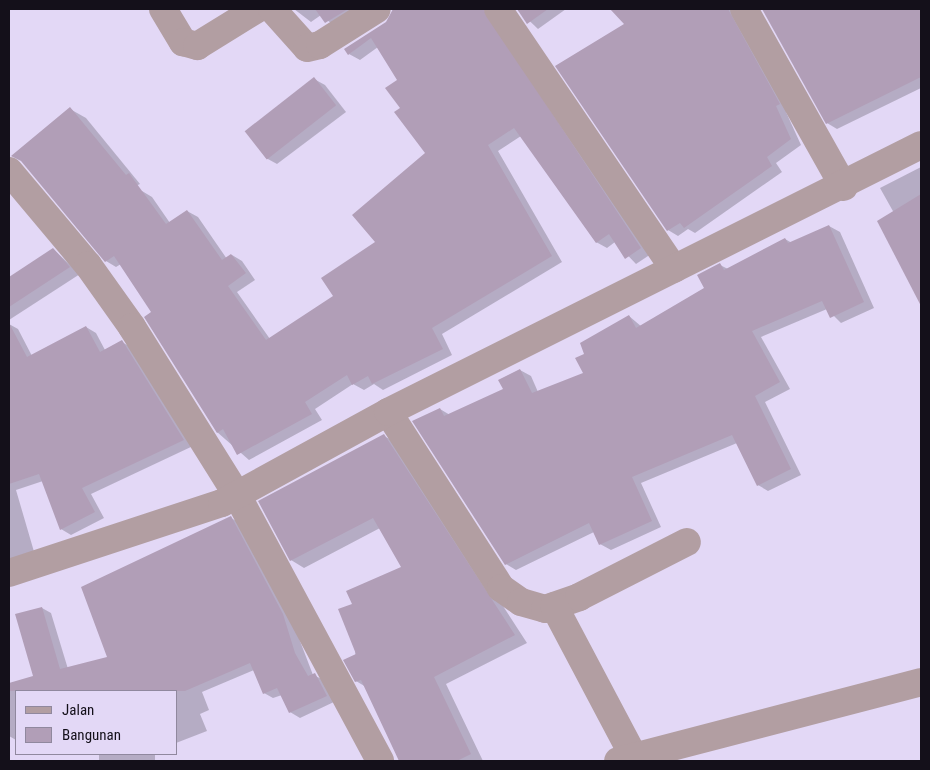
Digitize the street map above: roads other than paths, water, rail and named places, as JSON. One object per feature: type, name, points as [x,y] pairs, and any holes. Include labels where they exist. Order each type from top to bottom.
[{"type":"street","points":[[163,9],[182,42],[197,46],[257,9]]},
{"type":"street","points":[[272,9],[307,48],[320,45],[377,9]]},
{"type":"street","points":[[498,9],[674,269]]},
{"type":"street","points":[[744,9],[844,187]]},
{"type":"street","points":[[9,573],[238,495],[388,412],[674,269],[844,187],[921,146]]},
{"type":"street","points":[[9,171],[88,265],[127,319],[238,495],[380,761]]},
{"type":"street","points":[[388,412],[501,588],[521,602],[545,608],[554,606],[687,542]]},
{"type":"street","points":[[554,606],[626,759],[921,682]]}]
